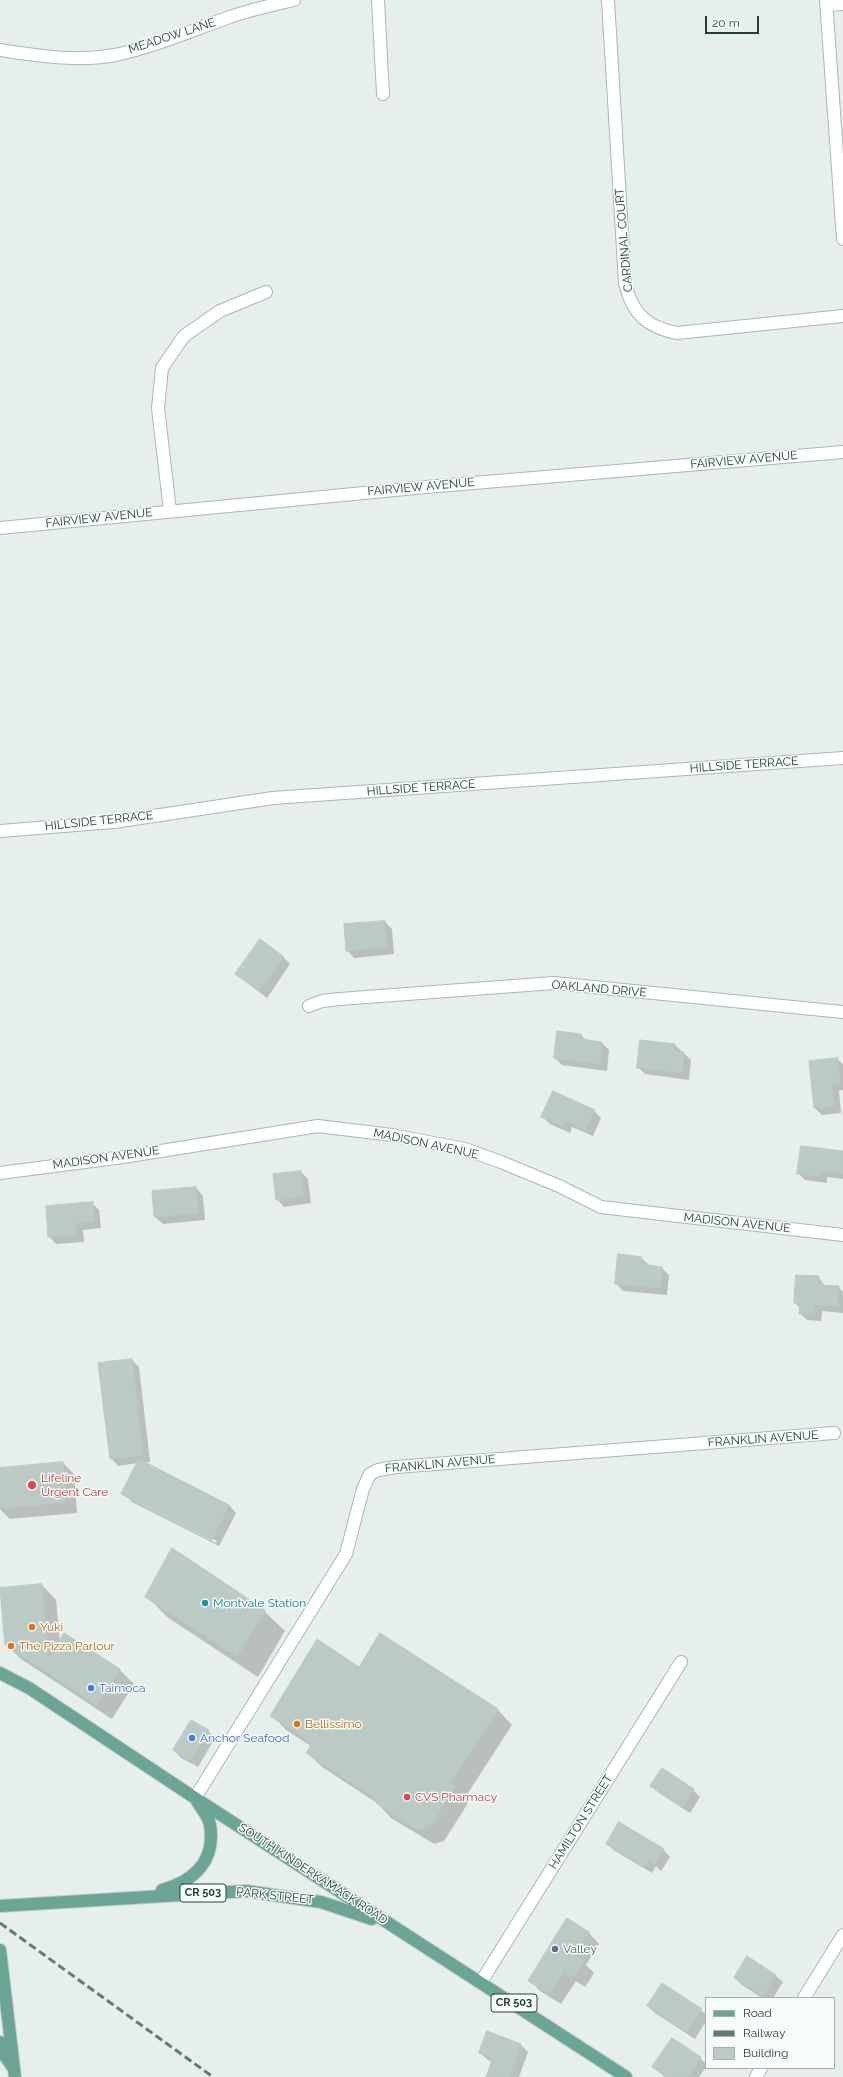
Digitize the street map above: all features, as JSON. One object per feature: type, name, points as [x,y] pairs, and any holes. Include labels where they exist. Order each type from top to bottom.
[{"type":"main road","name":"SOUTH KINDERKAMACK ROAD","points":[[0,1673],[29,1688],[195,1798],[626,2077]]},
{"type":"main road","points":[[136,1897],[177,1886],[199,1872],[211,1849],[210,1824],[195,1798]]},
{"type":"main road","name":"PARK STREET","points":[[0,1906],[246,1891],[289,1896],[322,1902],[356,1912],[401,1931]]},
{"type":"main road","points":[[0,1950],[15,2073]]},
{"type":"main road","points":[[0,2042],[5,2056],[15,2073]]},
{"type":"street","name":"MEADOW LANE","points":[[0,50],[41,56],[75,58],[113,55],[150,46],[235,15],[294,0]]},
{"type":"street","points":[[378,0],[383,94]]},
{"type":"street","name":"CARDINAL COURT","points":[[608,0],[625,283],[628,297],[635,310],[647,322],[662,330],[677,333],[843,316]]},
{"type":"street","points":[[843,4],[826,2],[843,239]]},
{"type":"street","points":[[170,511],[158,408],[162,368],[184,336],[220,311],[266,292]]},
{"type":"street","name":"FAIRVIEW AVENUE","points":[[0,528],[426,487],[843,452]]},
{"type":"street","name":"HILLSIDE TERRACE","points":[[0,831],[114,822],[273,798],[843,758]]},
{"type":"street","name":"OAKLAND DRIVE","points":[[309,1006],[322,1001],[340,999],[554,983],[843,1012]]},
{"type":"street","name":"MADISON AVENUE","points":[[0,1173],[123,1157],[318,1126],[392,1135],[465,1150],[501,1162],[559,1186],[601,1207],[843,1235]]},
{"type":"street","name":"FRANKLIN AVENUE","points":[[195,1798],[346,1554],[363,1489],[370,1474],[378,1470],[396,1467],[834,1433]]},
{"type":"street","name":"HAMILTON STREET","points":[[481,1982],[681,1662]]},
{"type":"street","points":[[805,1997],[843,1935]]},
{"type":"building","points":[[385,921],[387,947],[346,951],[344,924]]},
{"type":"building","points":[[260,939],[284,957],[259,991],[235,974]]},
{"type":"building","points":[[557,1031],[581,1034],[581,1039],[602,1042],[600,1064],[554,1058]]},
{"type":"building","points":[[640,1040],[675,1044],[674,1051],[684,1052],[682,1073],[637,1068]]},
{"type":"building","points":[[838,1058],[840,1083],[832,1084],[834,1106],[814,1108],[809,1061]]},
{"type":"building","points":[[553,1091],[595,1110],[585,1130],[565,1120],[562,1126],[541,1117]]},
{"type":"building","points":[[801,1146],[843,1151],[843,1173],[820,1170],[820,1176],[797,1174]]},
{"type":"building","points":[[301,1171],[304,1196],[276,1200],[273,1174]]},
{"type":"building","points":[[196,1187],[198,1213],[154,1217],[152,1191]]},
{"type":"building","points":[[93,1202],[94,1221],[76,1223],[77,1235],[48,1237],[46,1206]]},
{"type":"building","points":[[618,1254],[642,1257],[641,1264],[662,1267],[660,1288],[615,1284]]},
{"type":"building","points":[[796,1275],[819,1276],[818,1285],[839,1286],[837,1306],[815,1305],[814,1315],[799,1314],[800,1304],[794,1303]]},
{"type":"building","points":[[132,1359],[143,1455],[110,1459],[98,1363]]},
{"type":"building","points":[[139,1459],[229,1505],[212,1540],[121,1494]]},
{"type":"building","name":"Lifeline Urgent Care","points":[[63,1462],[66,1502],[0,1508],[0,1468]]},
{"type":"building","name":"Montvale Station","points":[[172,1548],[265,1610],[237,1657],[145,1597]]},
{"type":"building","points":[[42,1584],[48,1658],[64,1633],[120,1669],[97,1705],[5,1645],[0,1588]]},
{"type":"building","name":"CVS Pharmacy","points":[[380,1633],[498,1709],[450,1783],[456,1785],[432,1824],[422,1830],[413,1827],[376,1803],[377,1799],[306,1753],[312,1743],[270,1716],[317,1639],[359,1667]]},
{"type":"building","name":"Anchor Seafood","points":[[191,1720],[209,1730],[190,1761],[173,1750]]},
{"type":"building","points":[[662,1768],[694,1789],[682,1807],[650,1786]]},
{"type":"building","points":[[619,1822],[664,1849],[654,1865],[649,1860],[645,1867],[606,1844]]},
{"type":"building","points":[[567,1918],[589,1932],[574,1955],[584,1961],[574,1977],[564,1971],[549,1994],[528,1981]]},
{"type":"building","points":[[747,1956],[776,1975],[763,1996],[734,1978]]},
{"type":"building","points":[[662,1983],[702,2009],[687,2032],[647,2006]]},
{"type":"building","points":[[487,2031],[521,2044],[509,2077],[486,2077],[493,2058],[479,2053]]},
{"type":"building","points":[[672,2038],[701,2057],[687,2077],[667,2077],[652,2067]]},
{"type":"railway","points":[[0,1923],[213,2077]]},
{"type":"place","name":"Lifeline Urgent Care","points":[[32,1485]]},
{"type":"place","name":"Montvale Station","points":[[205,1603]]},
{"type":"place","name":"Yuki","points":[[32,1627]]},
{"type":"place","name":"The Pizza Parlour","points":[[11,1646]]},
{"type":"place","name":"Taimoca","points":[[91,1688]]},
{"type":"place","name":"Bellissimo","points":[[297,1724]]},
{"type":"place","name":"Anchor Seafood","points":[[192,1738]]},
{"type":"place","name":"CVS Pharmacy","points":[[407,1797]]},
{"type":"place","name":"Valley","points":[[555,1949]]}]
